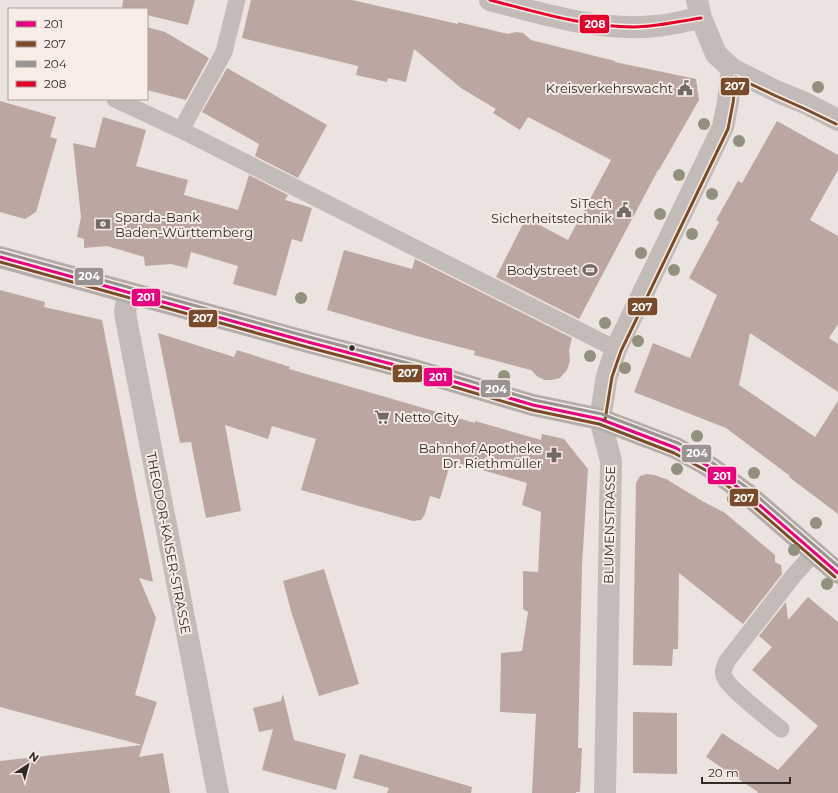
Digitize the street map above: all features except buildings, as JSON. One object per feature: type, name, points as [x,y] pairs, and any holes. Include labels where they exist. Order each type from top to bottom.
[{"type":"street","points":[[490,0],[580,22],[621,27],[656,26],[699,9],[716,54],[732,70],[805,103],[838,120]]},
{"type":"street","name":"BLUMENSTRASSE","points":[[605,793],[611,461],[600,419],[607,376],[616,349],[723,127],[732,70]]},
{"type":"street","points":[[0,257],[534,404],[600,419],[676,448],[710,467],[747,494],[838,572]]},
{"type":"street","name":"THEODOR-KAISER-STRASSE","points":[[130,293],[125,311],[126,319],[218,793]]},
{"type":"lane","points":[[181,130],[224,52],[237,0]]},
{"type":"lane","points":[[117,100],[181,130],[616,349]]},
{"type":"lane","points":[[781,729],[731,686],[724,676],[723,669],[727,661],[794,575],[815,552]]},
{"type":"transit line","name":"208","points":[[490,0],[579,22],[616,26],[651,26],[701,18]]},
{"type":"transit line","name":"207","points":[[605,420],[612,377],[621,351],[728,129],[736,77],[836,124]]},
{"type":"transit line","name":"204","points":[[1,252],[419,366],[534,400],[602,414],[678,443],[713,463],[750,490],[838,566]]},
{"type":"transit line","name":"201","points":[[0,257],[418,371],[533,405],[600,419],[676,448],[710,467],[747,494],[838,573]]},
{"type":"transit line","name":"207","points":[[0,262],[417,376],[532,410],[599,424],[674,453],[707,471],[744,498],[835,577]]},
{"type":"place","name":"Kreisverkehrswacht","points":[[685,88]]},
{"type":"place","name":"SiTech Sicherheitstechnik","points":[[624,210]]},
{"type":"place","name":"Sparda-Bank Baden-Württemberg","points":[[103,224]]},
{"type":"place","name":"Bodystreet","points":[[590,270]]},
{"type":"place","name":"Netto City","points":[[382,417]]},
{"type":"place","name":"Bahnhof Apotheke Dr. Riethmüller","points":[[554,455]]}]
